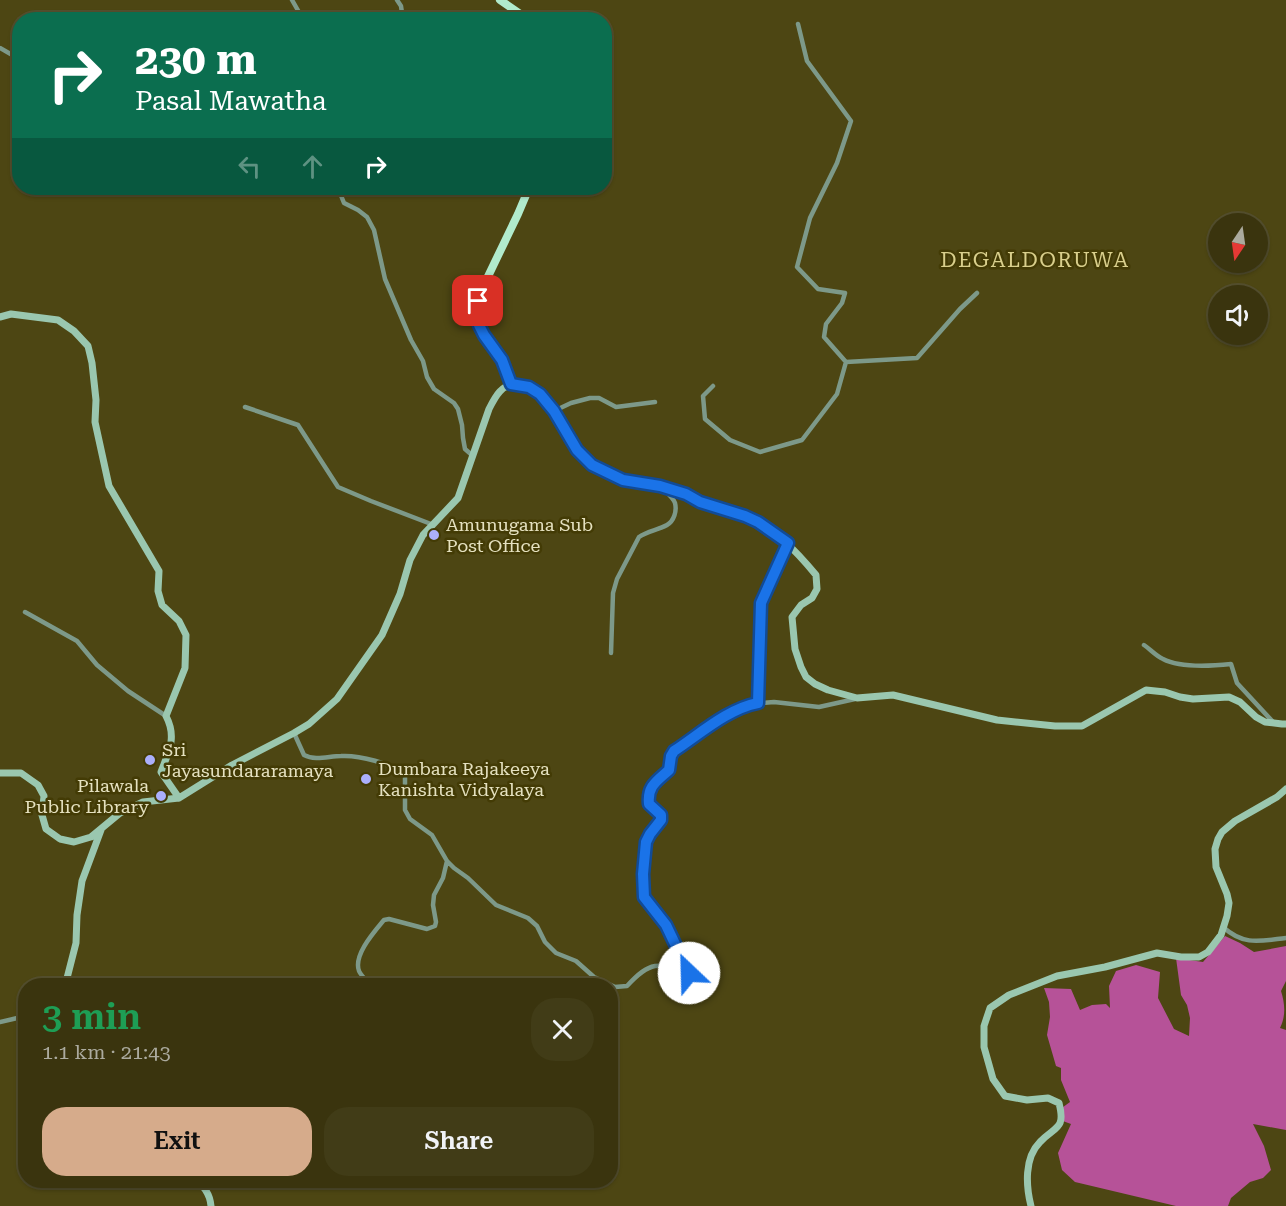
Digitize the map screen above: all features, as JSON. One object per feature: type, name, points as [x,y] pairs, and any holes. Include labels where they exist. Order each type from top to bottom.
[{"type":"main road","points":[[500,0],[517,12]]},
{"type":"main road","points":[[511,384],[502,360],[479,325],[478,301],[526,195]]},
{"type":"main road","points":[[0,317],[11,314],[58,320],[74,331],[88,346],[96,400],[95,422],[109,486],[159,571],[158,591],[162,604],[180,621],[186,635],[185,668],[166,716],[172,727],[172,738],[161,772],[179,798]]},
{"type":"main road","points":[[0,773],[21,773],[38,785],[44,796],[42,815],[46,829],[60,839],[74,842],[91,837],[120,813],[143,802],[179,798],[231,765],[309,724],[337,699],[382,635],[400,594],[410,560],[431,524],[458,498],[489,409],[501,390],[511,384],[523,385],[540,394],[554,411],[577,450],[592,465],[623,480],[660,486],[745,516],[758,522],[788,543],[818,579],[817,590],[812,598],[801,605],[792,617],[795,649],[806,677],[828,690],[857,698],[893,695],[997,720],[1056,726],[1082,726],[1146,690],[1192,699],[1229,697],[1240,702],[1265,722],[1286,723]]},
{"type":"main road","points":[[1031,1206],[1027,1177],[1030,1159],[1039,1143],[1058,1127],[1063,1116],[1059,1103],[1048,1098],[1027,1100],[1005,1096],[993,1079],[984,1047],[984,1026],[990,1008],[1010,995],[1057,976],[1105,967],[1157,953],[1199,957],[1209,952],[1221,934],[1229,903],[1215,862],[1218,839],[1222,832],[1235,821],[1286,789]]},
{"type":"main road","points":[[67,978],[76,942],[82,881],[101,830]]},
{"type":"main road","points":[[204,1188],[210,1195],[211,1206]]},
{"type":"street","points":[[798,24],[807,61],[851,121],[837,163],[810,218],[797,267],[818,289],[845,293],[842,303],[826,324],[824,337],[846,362]]},
{"type":"street","points":[[341,195],[344,203],[367,217],[374,230],[385,279],[411,340],[423,361],[427,377],[434,389],[454,403],[462,425],[465,449],[473,456]]},
{"type":"street","points":[[846,362],[917,358],[977,293]]},
{"type":"street","points":[[713,386],[703,396],[705,419],[730,440],[760,452],[802,440],[837,394],[846,362]]},
{"type":"street","points":[[554,411],[590,398],[599,398],[616,407],[655,402]]},
{"type":"street","points":[[245,407],[298,425],[338,487],[431,524]]},
{"type":"street","points":[[611,653],[613,593],[617,579],[639,537],[669,524],[675,515],[675,503],[660,486]]},
{"type":"street","points":[[758,703],[761,603],[788,543]]},
{"type":"street","points":[[25,612],[77,641],[97,665],[128,691],[166,716]]},
{"type":"street","points":[[1144,645],[1162,659],[1175,664],[1218,666],[1231,664],[1237,683],[1275,723]]},
{"type":"street","points":[[618,987],[627,986],[637,975],[656,965],[673,967],[689,973],[692,971],[666,925],[644,897],[643,874],[646,842],[661,820],[661,815],[649,804],[648,795],[652,785],[669,770],[674,751],[728,715],[750,704],[774,702],[819,707],[857,698]]},
{"type":"street","points":[[294,733],[304,755],[311,759],[344,755],[376,761],[399,770],[405,776],[405,810],[410,819],[432,835],[447,861],[496,905],[528,918],[537,926],[545,942],[556,953],[576,961],[596,978]]},
{"type":"street","points":[[364,978],[358,968],[361,953],[364,945],[384,920],[389,919],[427,928],[435,926],[434,895],[443,878],[447,861]]},
{"type":"street","points":[[1223,927],[1233,937],[1254,942],[1286,938]]},
{"type":"street","points":[[0,1022],[18,1018]]},
{"type":"shaded area","points":[[1225,936],[1254,952],[1286,946],[1286,981],[1281,991],[1284,1014],[1280,1028],[1286,1030],[1286,1130],[1253,1124],[1264,1146],[1271,1170],[1263,1178],[1250,1182],[1231,1198],[1228,1206],[1176,1206],[1075,1182],[1062,1170],[1058,1153],[1071,1124],[1060,1120],[1059,1110],[1070,1102],[1061,1080],[1061,1068],[1056,1066],[1047,1035],[1050,1017],[1049,1002],[1044,988],[1071,989],[1080,1010],[1092,1005],[1106,1004],[1110,1008],[1109,986],[1116,971],[1136,965],[1160,972],[1158,998],[1174,1029],[1189,1036],[1190,1018],[1187,1005],[1181,995],[1176,958],[1203,962]]},
{"type":"place","name":"Amunugama Sub Post Office","points":[[434,535]]},
{"type":"place","name":"Sri Jayasundararamaya","points":[[150,760]]},
{"type":"place","name":"Dumbara Rajakeeya Kanishta Vidyalaya","points":[[366,779]]},
{"type":"place","name":"Pilawala Public Library","points":[[161,796]]},
{"type":"district","name":"DEGALDORUWA","points":[[1035,260]]},
{"type":"route","points":[[478,301],[479,325],[502,360],[511,384],[529,387],[540,394],[554,411],[577,450],[592,465],[623,480],[660,486],[745,516],[758,522],[788,543],[761,603],[758,703],[750,704],[728,715],[674,751],[669,770],[652,785],[648,795],[649,804],[661,815],[661,820],[646,842],[643,874],[644,897],[666,925],[692,971],[689,973]]}]
